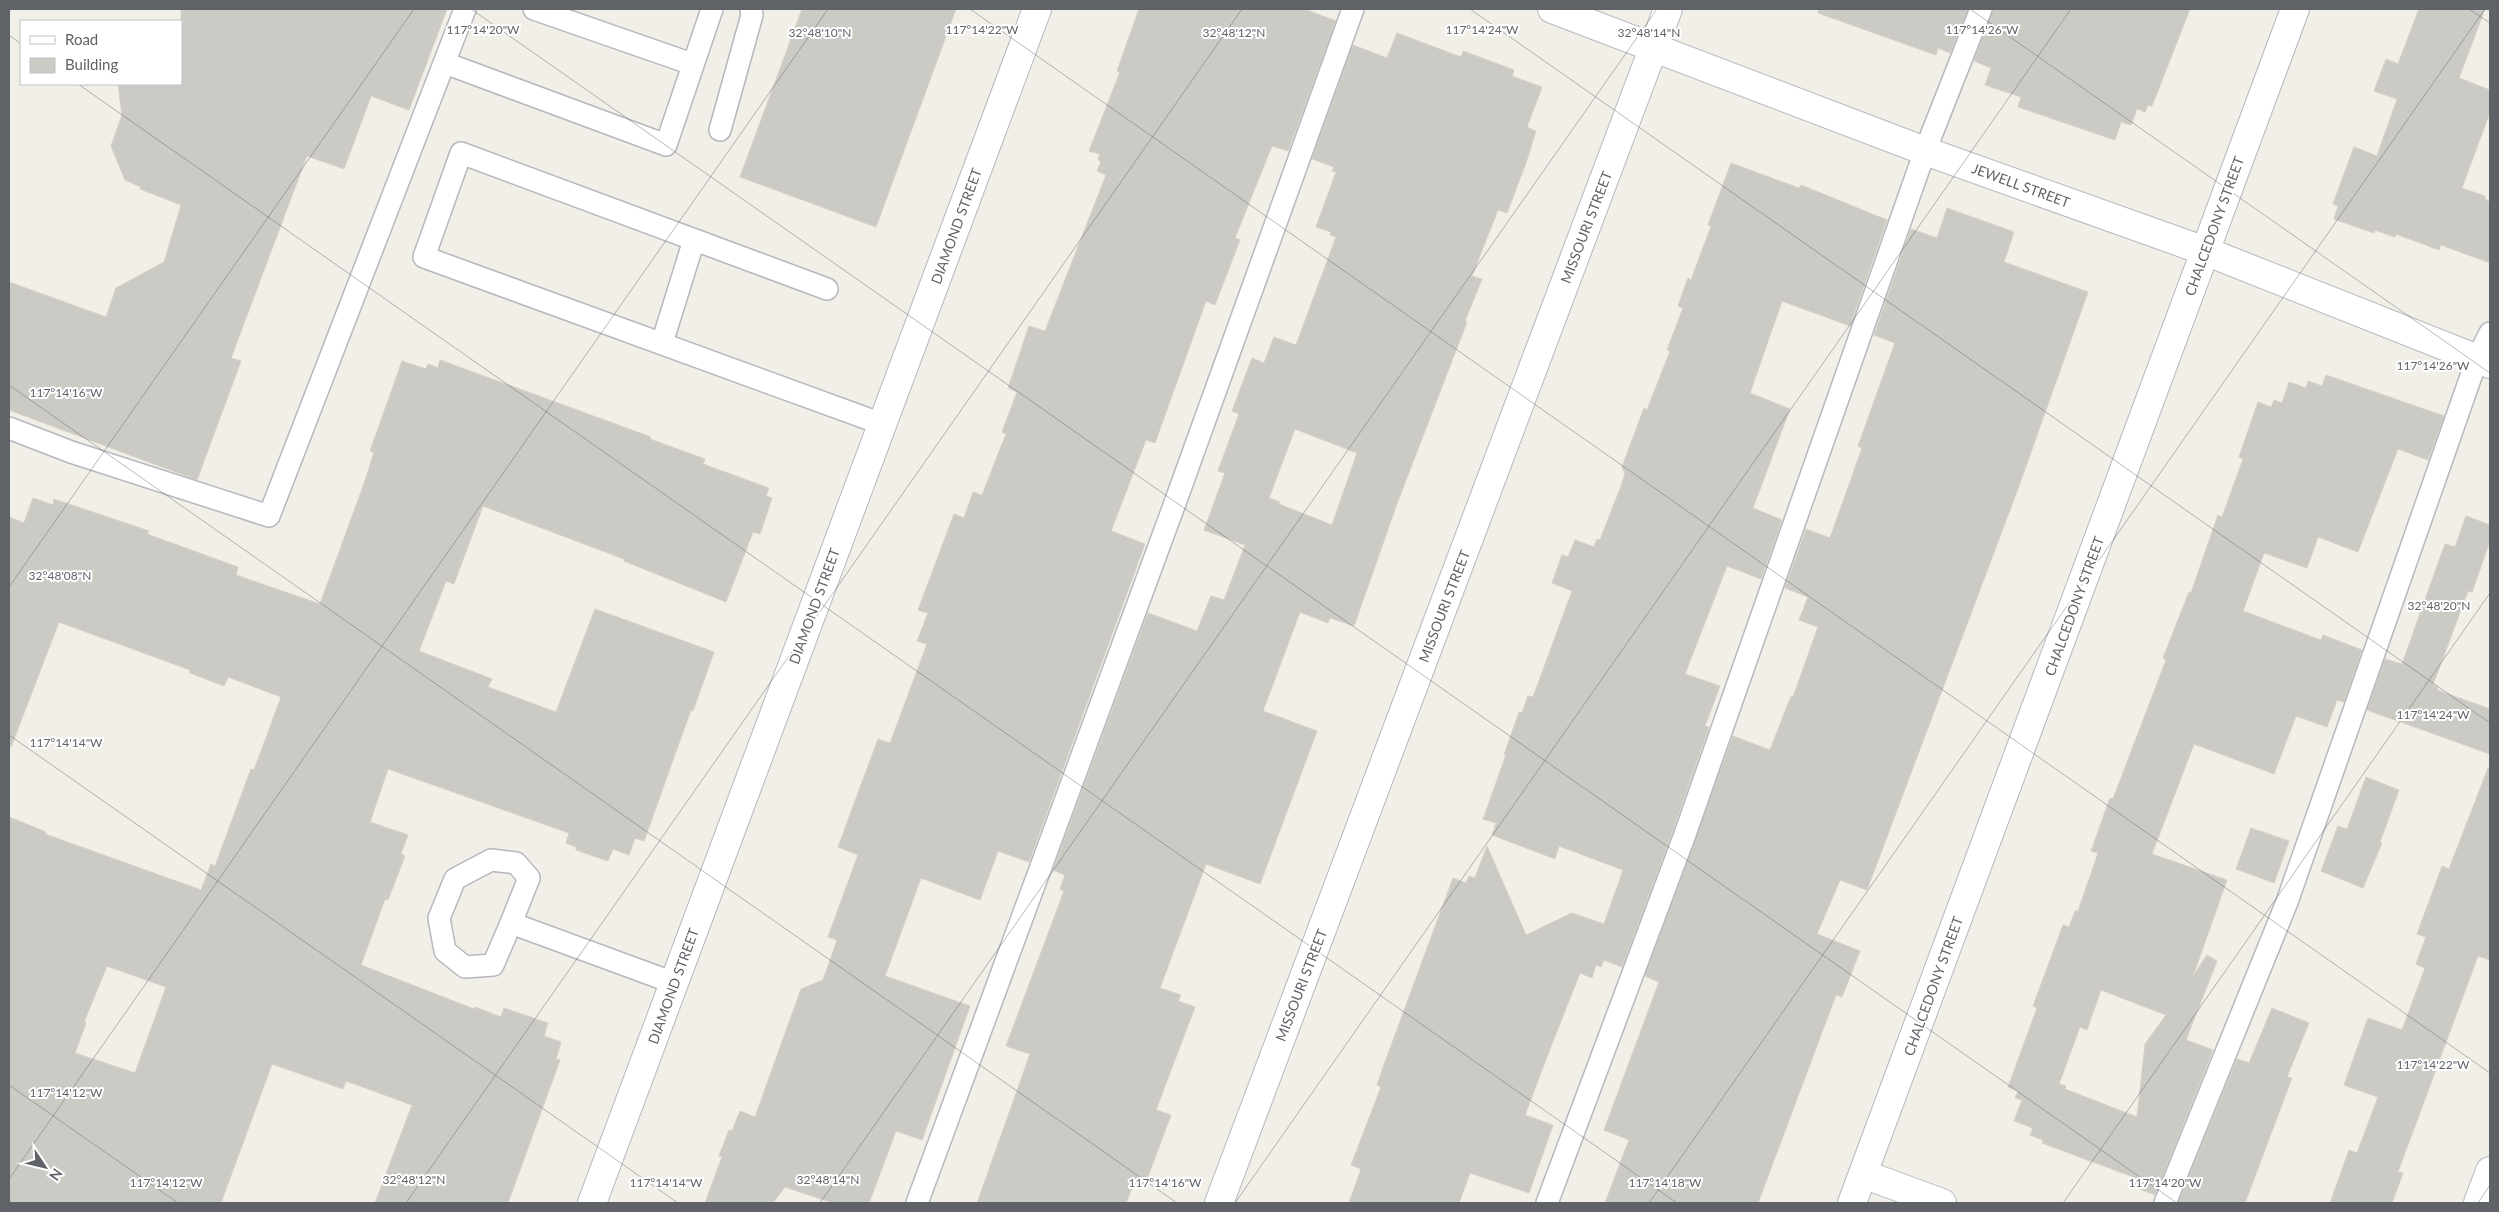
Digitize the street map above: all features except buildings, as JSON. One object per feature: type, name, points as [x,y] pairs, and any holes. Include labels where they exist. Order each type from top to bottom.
[{"type":"street","name":"DIAMOND STREET","points":[[592,1203],[1037,9]]},
{"type":"street","name":"JEWELL STREET","points":[[1552,9],[1925,151],[2205,251],[2484,361]]},
{"type":"street","name":"MISSOURI STREET","points":[[1219,1203],[1668,9]]},
{"type":"street","name":"CHALCEDONY STREET","points":[[1852,1203],[2295,9]]},
{"type":"street","points":[[2478,1203],[2490,1171]]},
{"type":"street","points":[[1863,1174],[1942,1203]]},
{"type":"lane","points":[[9,428],[71,452],[269,516],[465,9]]},
{"type":"lane","points":[[534,9],[692,64]]},
{"type":"lane","points":[[444,63],[666,145],[712,9]]},
{"type":"lane","points":[[720,130],[752,15],[750,9]]},
{"type":"lane","points":[[918,1203],[1175,503],[1353,9]]},
{"type":"lane","points":[[1547,1203],[1684,837],[1925,151],[1981,9]]},
{"type":"lane","points":[[827,289],[460,153],[424,257],[882,424]]},
{"type":"lane","points":[[662,343],[694,240]]},
{"type":"lane","points":[[2166,1203],[2287,902],[2484,361],[2490,333]]},
{"type":"lane","points":[[491,860],[516,863],[529,878],[510,923],[492,966],[465,967],[445,951],[440,918],[455,879],[491,860]]},
{"type":"lane","points":[[510,923],[674,983]]}]
